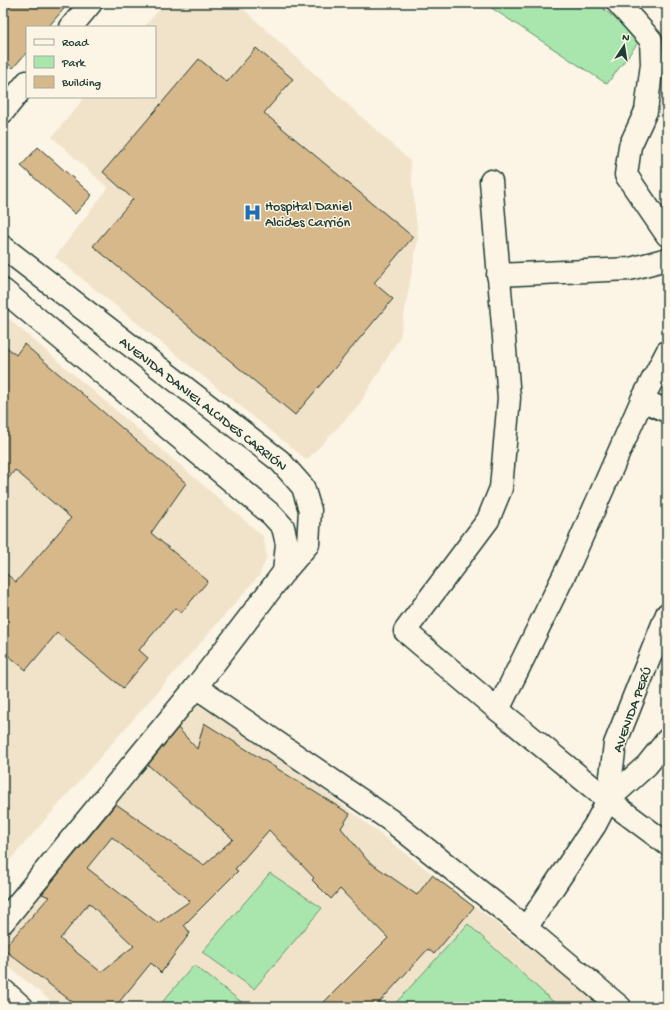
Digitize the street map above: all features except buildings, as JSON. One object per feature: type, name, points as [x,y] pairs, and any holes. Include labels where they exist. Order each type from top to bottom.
[{"type":"street","points":[[73,26],[91,3]]},
{"type":"street","points":[[618,3],[651,40],[652,64],[646,111],[630,146],[626,174],[667,235]]},
{"type":"street","points":[[3,112],[26,83]]},
{"type":"street","points":[[491,181],[509,398],[501,488],[488,520],[405,631],[498,710],[608,800],[667,844]]},
{"type":"street","name":"AVENIDA DANIEL ALCIDES CARRIÓN","points":[[3,247],[280,461],[303,487],[310,510],[308,544],[284,572],[196,687],[3,922]]},
{"type":"street","points":[[498,275],[630,269],[667,259]]},
{"type":"street","points":[[3,290],[272,515],[283,527],[287,544],[284,572]]},
{"type":"street","points":[[498,710],[571,561],[642,400],[667,352]]},
{"type":"street","points":[[642,400],[667,411]]},
{"type":"street","name":"AVENIDA PERÚ","points":[[526,928],[595,825],[608,800],[615,744],[667,614]]},
{"type":"street","points":[[196,687],[390,820],[526,928],[620,1007]]},
{"type":"street","points":[[608,800],[647,765],[667,740]]},
{"type":"street","points":[[3,990],[22,1007]]},
{"type":"shaded area","name":"Hospital Daniel Alcides Carrión","points":[[165,3],[237,3],[410,161],[418,238],[400,337],[359,405],[307,460],[55,257],[108,188],[52,137],[84,98],[156,98],[156,26],[145,26]]},
{"type":"shaded area","points":[[3,314],[263,536],[267,557],[259,576],[3,868]]},
{"type":"shaded area","points":[[197,693],[606,1007],[58,1007],[3,962],[3,926]]},
{"type":"green space","points":[[484,3],[597,3],[640,40],[607,84]]},
{"type":"green space","points":[[270,873],[322,908],[254,989],[202,952]]},
{"type":"green space","points":[[468,924],[559,1007],[392,1007]]},
{"type":"green space","points":[[194,965],[248,1007],[158,1007]]},
{"type":"place","name":"Hospital Daniel Alcides Carrión","points":[[252,213]]}]
